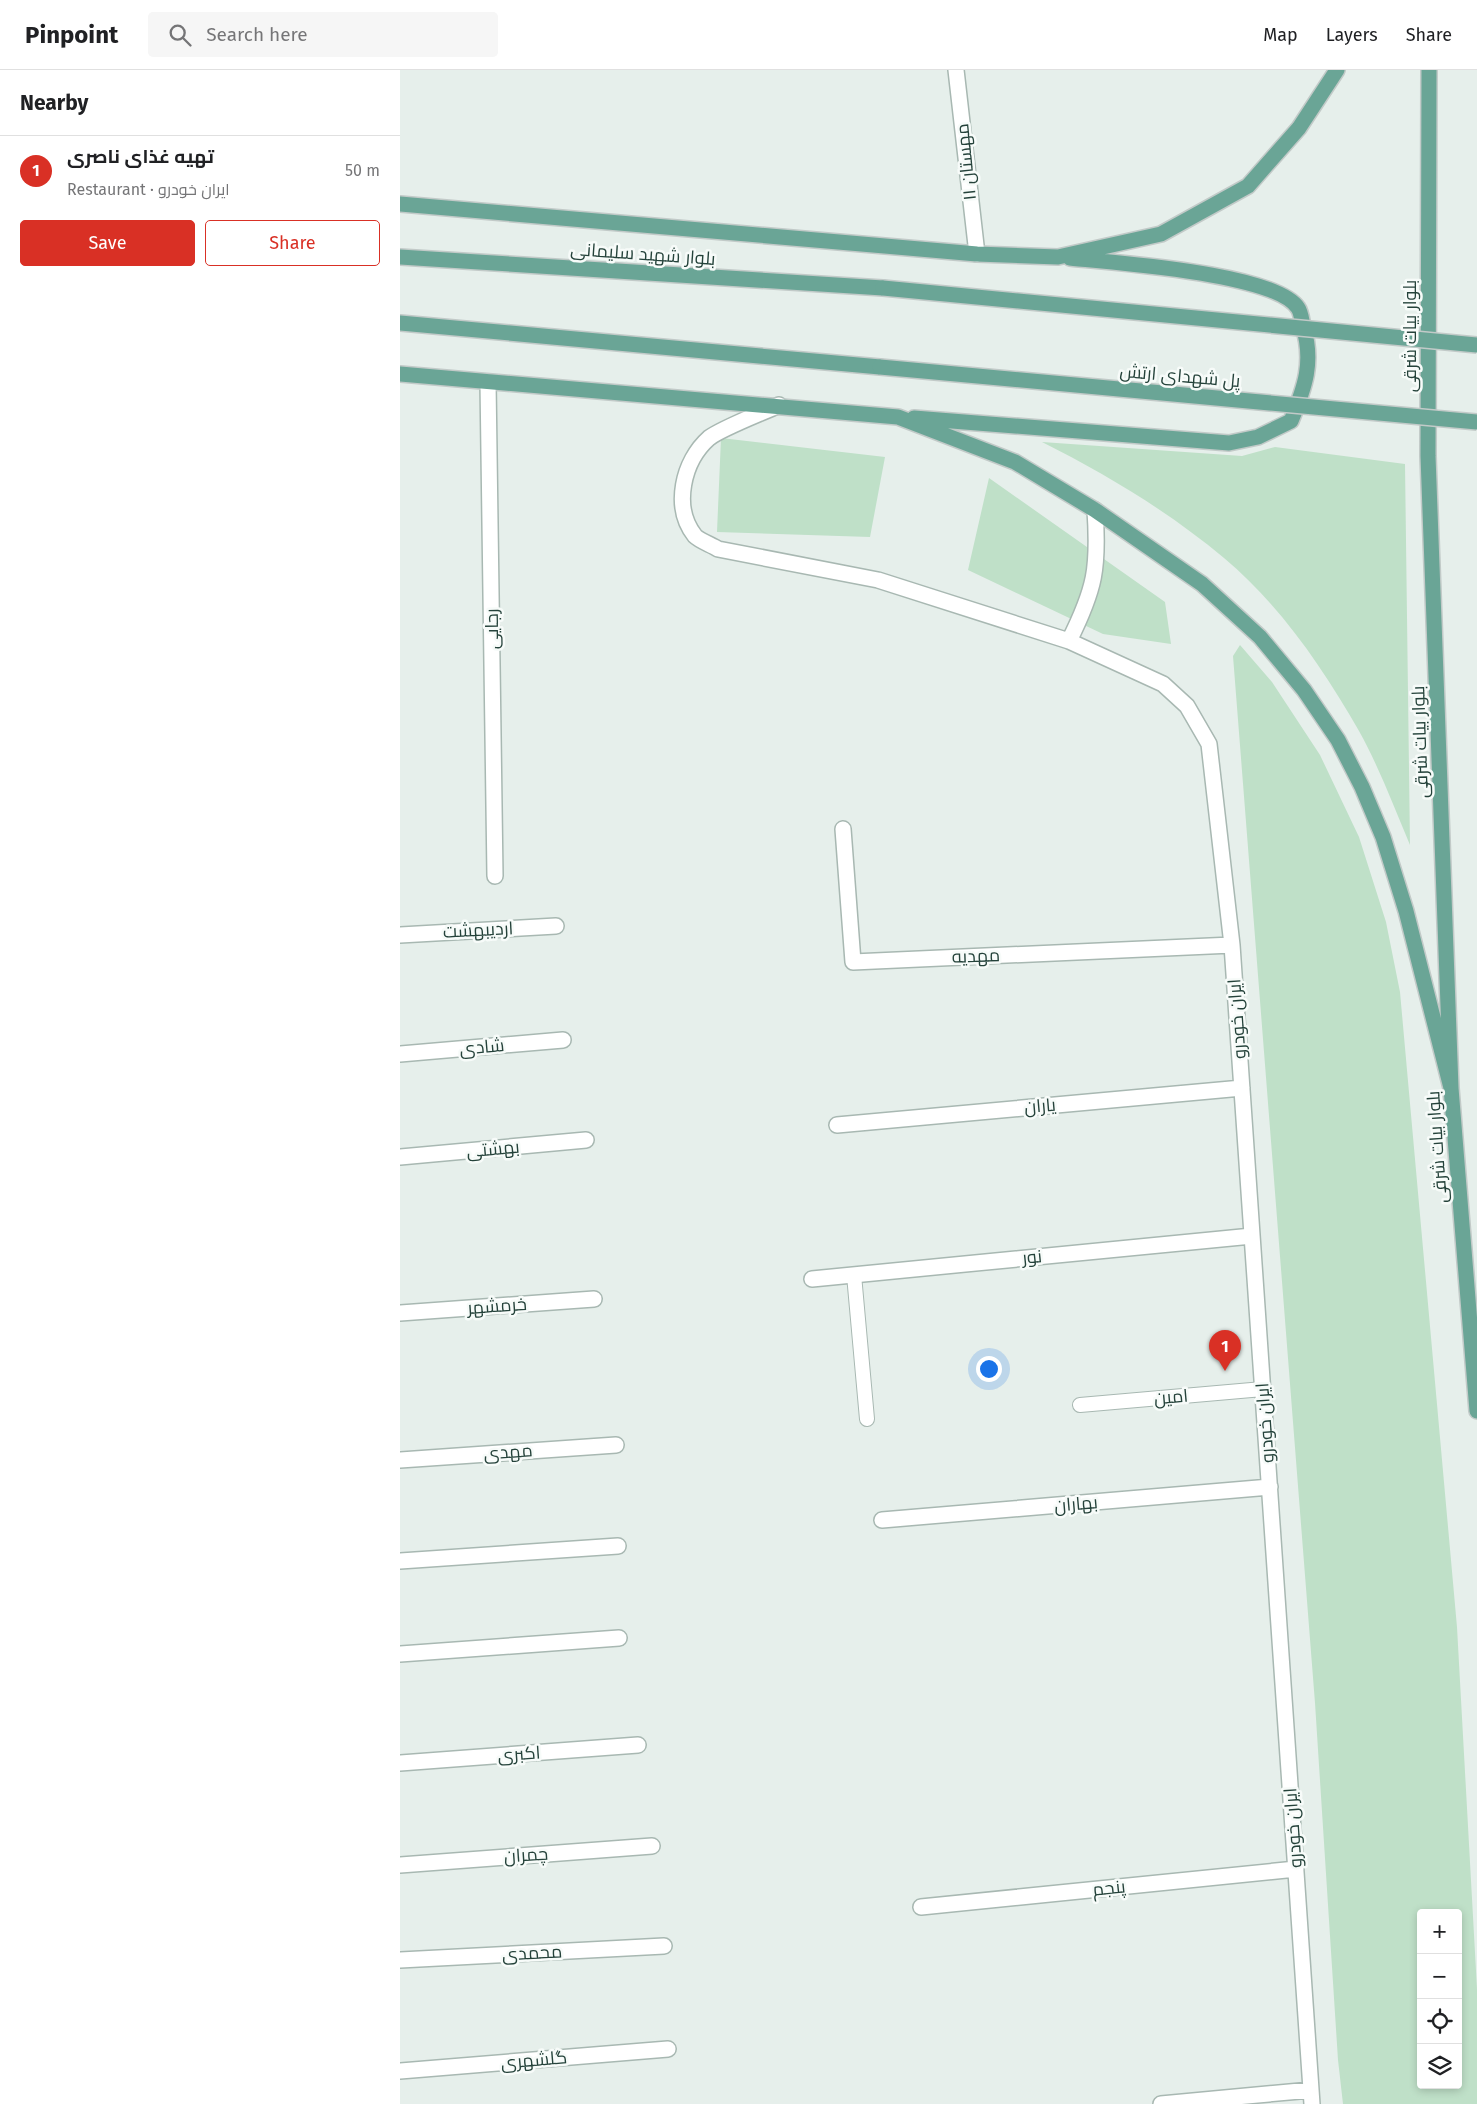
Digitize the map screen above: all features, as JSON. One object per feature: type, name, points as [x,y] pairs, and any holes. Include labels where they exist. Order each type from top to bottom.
[{"type":"main road","points":[[1058,257],[1161,234],[1248,186],[1299,128],[1337,70]]},
{"type":"main road","name":"بلوار بیات شرقی","points":[[1429,70],[1428,456],[1451,1088],[1477,1411]]},
{"type":"main road","points":[[400,204],[977,254],[1058,257],[1234,278],[1261,285],[1283,296],[1298,307],[1309,346],[1306,385],[1291,421],[1258,437],[1229,443],[898,417],[779,405],[400,374]]},
{"type":"main road","name":"بلوار شهید سلیمانی","points":[[400,257],[883,288],[1477,345]]},
{"type":"main road","name":"پل شهدای ارتش","points":[[400,323],[1477,422]]},
{"type":"main road","points":[[898,417],[1015,462],[1095,510],[1202,584],[1260,637],[1304,690],[1338,740],[1362,787],[1383,837],[1406,911],[1451,1088]]},
{"type":"street","name":"مهستان ۱۱","points":[[956,70],[977,254]]},
{"type":"street","name":"رجایی","points":[[488,382],[495,876]]},
{"type":"street","points":[[779,405],[710,438],[693,456],[683,478],[684,513],[695,536],[718,549],[878,580],[1069,641],[1088,604],[1094,581],[1098,548],[1095,510]]},
{"type":"street","name":"ایران خودرو","points":[[1069,641],[1164,684],[1187,706],[1209,744],[1232,945],[1312,2097]]},
{"type":"street","name":"مهدیه","points":[[843,829],[854,962],[1232,945]]},
{"type":"street","name":"اردیبهشت","points":[[400,935],[556,926]]},
{"type":"street","name":"شادی","points":[[400,1054],[563,1040]]},
{"type":"street","name":"یاران","points":[[837,1125],[1242,1088]]},
{"type":"street","name":"بهشتی","points":[[400,1157],[586,1140]]},
{"type":"street","name":"نور","points":[[812,1279],[1252,1236]]},
{"type":"street","name":"خرمشهر","points":[[400,1313],[594,1299]]},
{"type":"street","name":"مهدی","points":[[400,1460],[616,1445]]},
{"type":"street","name":"بهاران","points":[[882,1520],[1270,1487]]},
{"type":"street","points":[[400,1561],[618,1546]]},
{"type":"street","points":[[400,1654],[619,1638]]},
{"type":"street","name":"اکبری","points":[[400,1763],[638,1745]]},
{"type":"street","name":"چمران","points":[[400,1865],[652,1846]]},
{"type":"street","name":"پنجم","points":[[921,1906],[1296,1869]]},
{"type":"street","name":"محمدی","points":[[400,1960],[664,1946]]},
{"type":"street","name":"گلشهری","points":[[400,2071],[668,2049]]},
{"type":"street","points":[[1161,2104],[1312,2097]]},
{"type":"lane","points":[[854,1274],[867,1419]]},
{"type":"lane","name":"امین","points":[[1080,1405],[1263,1389]]},
{"type":"green space","points":[[721,438],[885,457],[870,537],[717,532]]},
{"type":"green space","points":[[1042,442],[1242,456],[1275,447],[1405,464],[1410,845],[1373,759],[1345,707],[1299,638],[1264,596],[1224,558],[1181,525],[1090,467]]},
{"type":"green space","points":[[989,478],[1165,602],[1171,644],[1103,634],[968,570]]},
{"type":"green space","points":[[1240,645],[1272,682],[1320,755],[1359,837],[1386,922],[1400,992],[1457,1627],[1477,1989],[1477,2104],[1343,2104],[1338,2060],[1315,1703],[1233,656]]},
{"type":"place","name":"تهیه غذای ناصری","points":[[1225,1371]]}]
